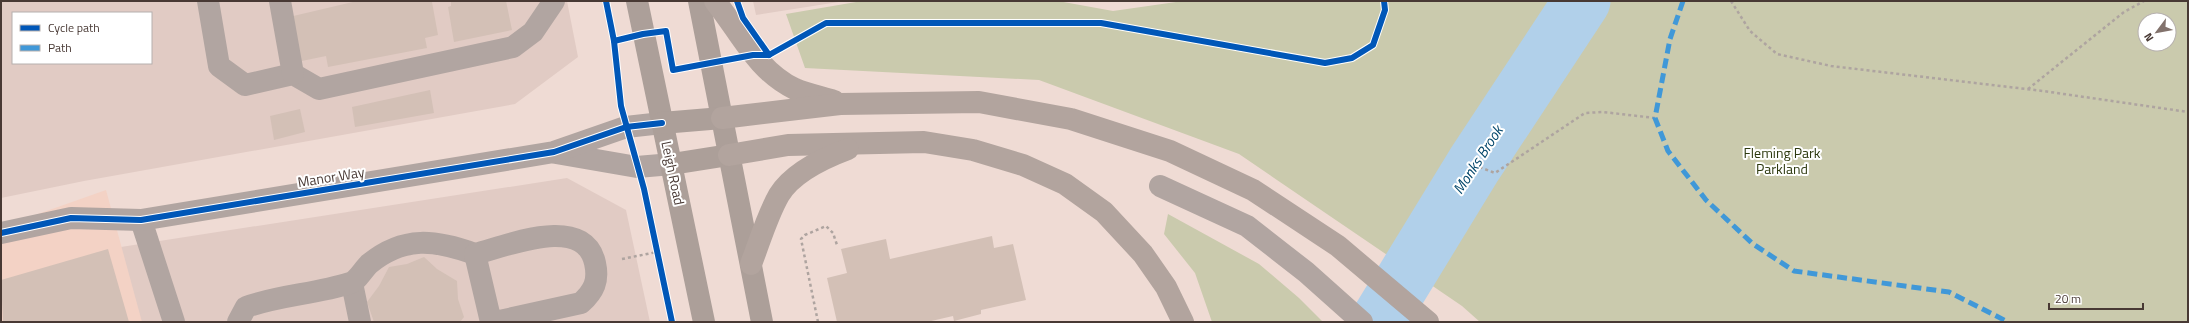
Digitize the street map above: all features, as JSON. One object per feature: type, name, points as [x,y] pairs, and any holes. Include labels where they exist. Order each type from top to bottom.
[{"type":"highway","points":[[714,1],[753,55],[770,73],[795,89],[840,104]]},
{"type":"highway","points":[[722,118],[840,104],[980,102],[1071,119],[1170,151],[1246,187],[1338,246],[1428,322]]},
{"type":"highway","points":[[751,264],[780,194],[798,175],[822,158],[866,142]]},
{"type":"highway","points":[[729,155],[788,145],[866,142],[924,142],[973,150],[1023,165],[1065,184],[1104,212],[1143,254],[1166,287],[1183,322]]},
{"type":"main road","name":"Leigh Road","points":[[637,1],[704,322]]},
{"type":"main road","points":[[699,1],[762,322]]},
{"type":"main road","points":[[662,123],[722,118]]},
{"type":"main road","points":[[672,164],[729,155]]},
{"type":"street","points":[[208,1],[219,66],[245,85],[293,74],[319,89],[513,47],[533,32],[554,1]]},
{"type":"street","points":[[280,1],[293,74]]},
{"type":"street","name":"Manor Way","points":[[1,233],[71,218],[141,220],[554,152],[626,127],[662,123]]},
{"type":"street","name":"Manor Way","points":[[554,152],[637,167],[672,164]]},
{"type":"street","points":[[1160,186],[1247,226],[1306,272],[1362,322]]},
{"type":"street","points":[[141,220],[174,322]]},
{"type":"street","points":[[238,322],[246,307],[270,299],[352,283],[370,264],[393,249],[422,242],[452,246],[475,254],[551,234],[577,238],[587,248],[595,264],[596,283],[590,295],[581,303],[527,318],[496,322]]},
{"type":"street","points":[[475,254],[490,322]]},
{"type":"street","points":[[352,283],[360,322]]},
{"type":"path","points":[[1731,1],[1750,31],[1777,54],[1831,66],[2028,89],[2188,112]]},
{"type":"path","points":[[2028,89],[2124,12],[2144,1]]},
{"type":"path","points":[[1474,165],[1495,173],[1585,113],[1603,112],[1655,118]]},
{"type":"path","points":[[818,322],[801,239],[805,235],[826,226],[833,233],[837,244]]},
{"type":"path","points":[[595,264],[657,252]]},
{"type":"shaded area","points":[[1,1],[567,1],[578,57],[515,104],[84,181],[1,198]]},
{"type":"shaded area","points":[[753,1],[845,1],[756,15]]},
{"type":"shaded area","points":[[567,178],[626,210],[650,322],[129,322],[108,249]]},
{"type":"shaded area","points":[[106,190],[142,322],[1,322],[1,227]]},
{"type":"green space","name":"Fleming Park Parkland","points":[[862,1],[1058,1],[1113,11],[1183,1],[2188,1],[2188,322],[1480,322],[1462,306],[1239,154],[1039,80],[805,68],[786,14]]},
{"type":"green space","points":[[1168,214],[1259,264],[1299,298],[1323,322],[1212,322],[1195,273],[1164,234]]},
{"type":"building","points":[[357,1],[435,1],[432,2],[438,35],[425,38],[427,48],[328,67],[326,56],[297,62],[289,17]]},
{"type":"building","points":[[451,1],[506,1],[512,30],[454,42],[448,7],[451,6]]},
{"type":"building","points":[[430,90],[434,113],[355,127],[352,107]]},
{"type":"building","points":[[300,109],[305,132],[274,140],[270,116]]},
{"type":"building","points":[[992,236],[994,248],[1013,244],[1026,300],[981,310],[981,314],[954,321],[953,316],[927,322],[837,322],[827,278],[847,273],[841,249],[886,239],[890,259]]},
{"type":"building","points":[[108,249],[129,322],[3,322],[1,280]]},
{"type":"building","points":[[424,257],[437,269],[457,281],[458,299],[464,317],[460,322],[374,322],[367,302],[379,286],[389,267],[407,264]]},
{"type":"waterway","name":"Monks Brook","points":[[1378,322],[1474,165],[1582,1]]},
{"type":"marked path","points":[[1683,1],[1670,39],[1655,118],[1668,151],[1706,200],[1753,244],[1794,271],[1949,292],[2008,322]]},
{"type":"cycle path","points":[[606,1],[614,41],[621,106],[644,189],[672,322]]},
{"type":"cycle path","points":[[737,1],[743,18],[769,55]]},
{"type":"cycle path","points":[[614,41],[643,34],[666,31],[673,70],[753,55],[769,55],[826,23],[1101,23],[1325,63],[1352,58],[1373,45],[1385,10],[1384,1]]},
{"type":"cycle path","points":[[1,233],[71,218],[141,220],[554,152],[626,127],[662,123]]}]
